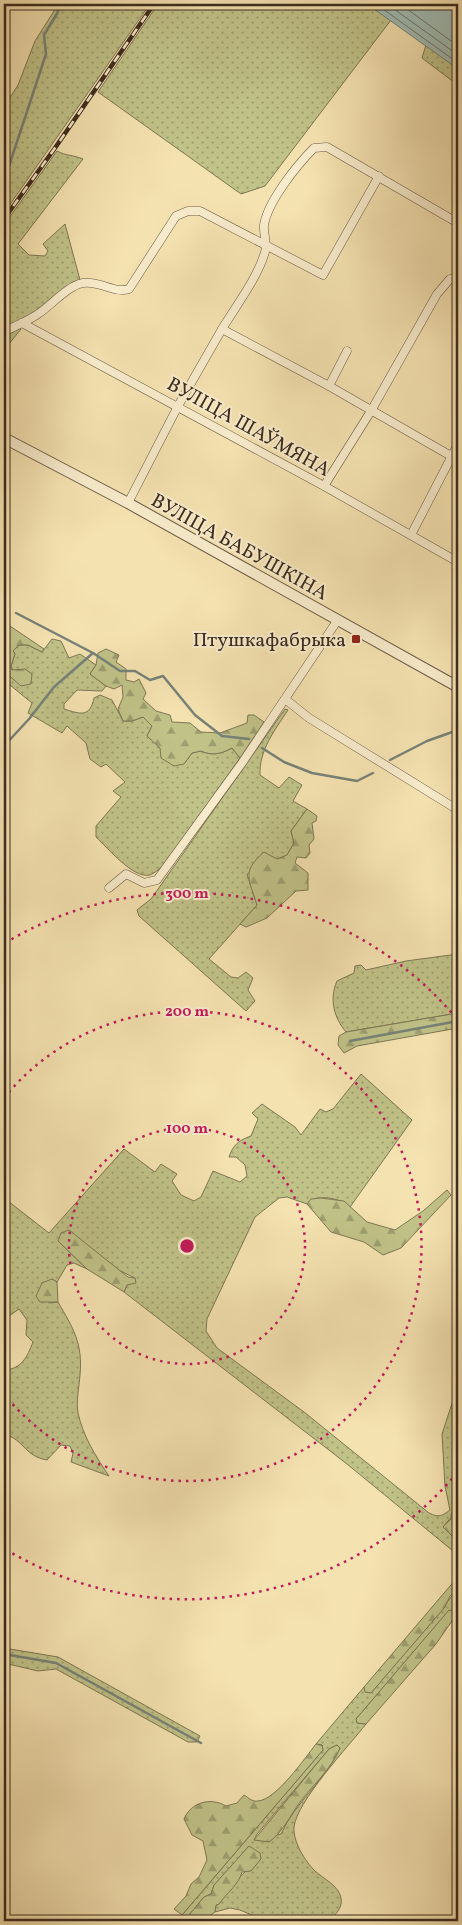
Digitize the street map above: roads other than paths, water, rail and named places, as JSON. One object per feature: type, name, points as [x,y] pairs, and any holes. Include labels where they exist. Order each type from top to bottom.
[{"type":"street","points":[[128,503],[178,406],[248,286],[266,246],[264,232],[266,216],[298,166],[314,148],[328,147],[458,223]]},
{"type":"street","points":[[4,332],[39,313],[75,286],[84,282],[124,290],[129,289],[176,216],[188,211],[200,211],[323,275],[379,176]]},
{"type":"street","points":[[324,486],[371,411],[437,294],[450,280],[458,279]]},
{"type":"street","name":"ВУЛІЦА ШАЎМЯНА","points":[[22,323],[324,486],[458,562]]},
{"type":"street","points":[[222,329],[329,386],[455,458]]},
{"type":"street","points":[[329,386],[347,351]]},
{"type":"street","name":"ВУЛІЦА БАБУШКІНА","points":[[4,438],[128,503],[458,687]]},
{"type":"street","points":[[411,535],[455,458],[458,444]]},
{"type":"street","points":[[109,888],[126,874],[144,883],[157,880],[285,699],[337,621]]},
{"type":"street","points":[[285,699],[309,718],[458,810]]},
{"type":"water","points":[[367,4],[458,4],[458,69]]},
{"type":"waterway","points":[[4,165],[9,166],[46,54],[44,35],[58,12],[57,4]]},
{"type":"waterway","points":[[16,613],[93,653],[120,671],[135,671],[150,680],[163,676],[195,715],[222,736],[249,739]]},
{"type":"waterway","points":[[4,746],[29,719],[54,687],[93,653]]},
{"type":"waterway","points":[[390,760],[427,741],[458,730]]},
{"type":"waterway","points":[[262,748],[284,762],[312,773],[357,781],[373,773]]},
{"type":"waterway","points":[[350,1041],[458,1021]]},
{"type":"waterway","points":[[4,1654],[56,1663],[201,1743]]},
{"type":"railway","points":[[4,219],[154,4]]},
{"type":"place","name":"Птушкафабрыка","points":[[356,639]]}]
